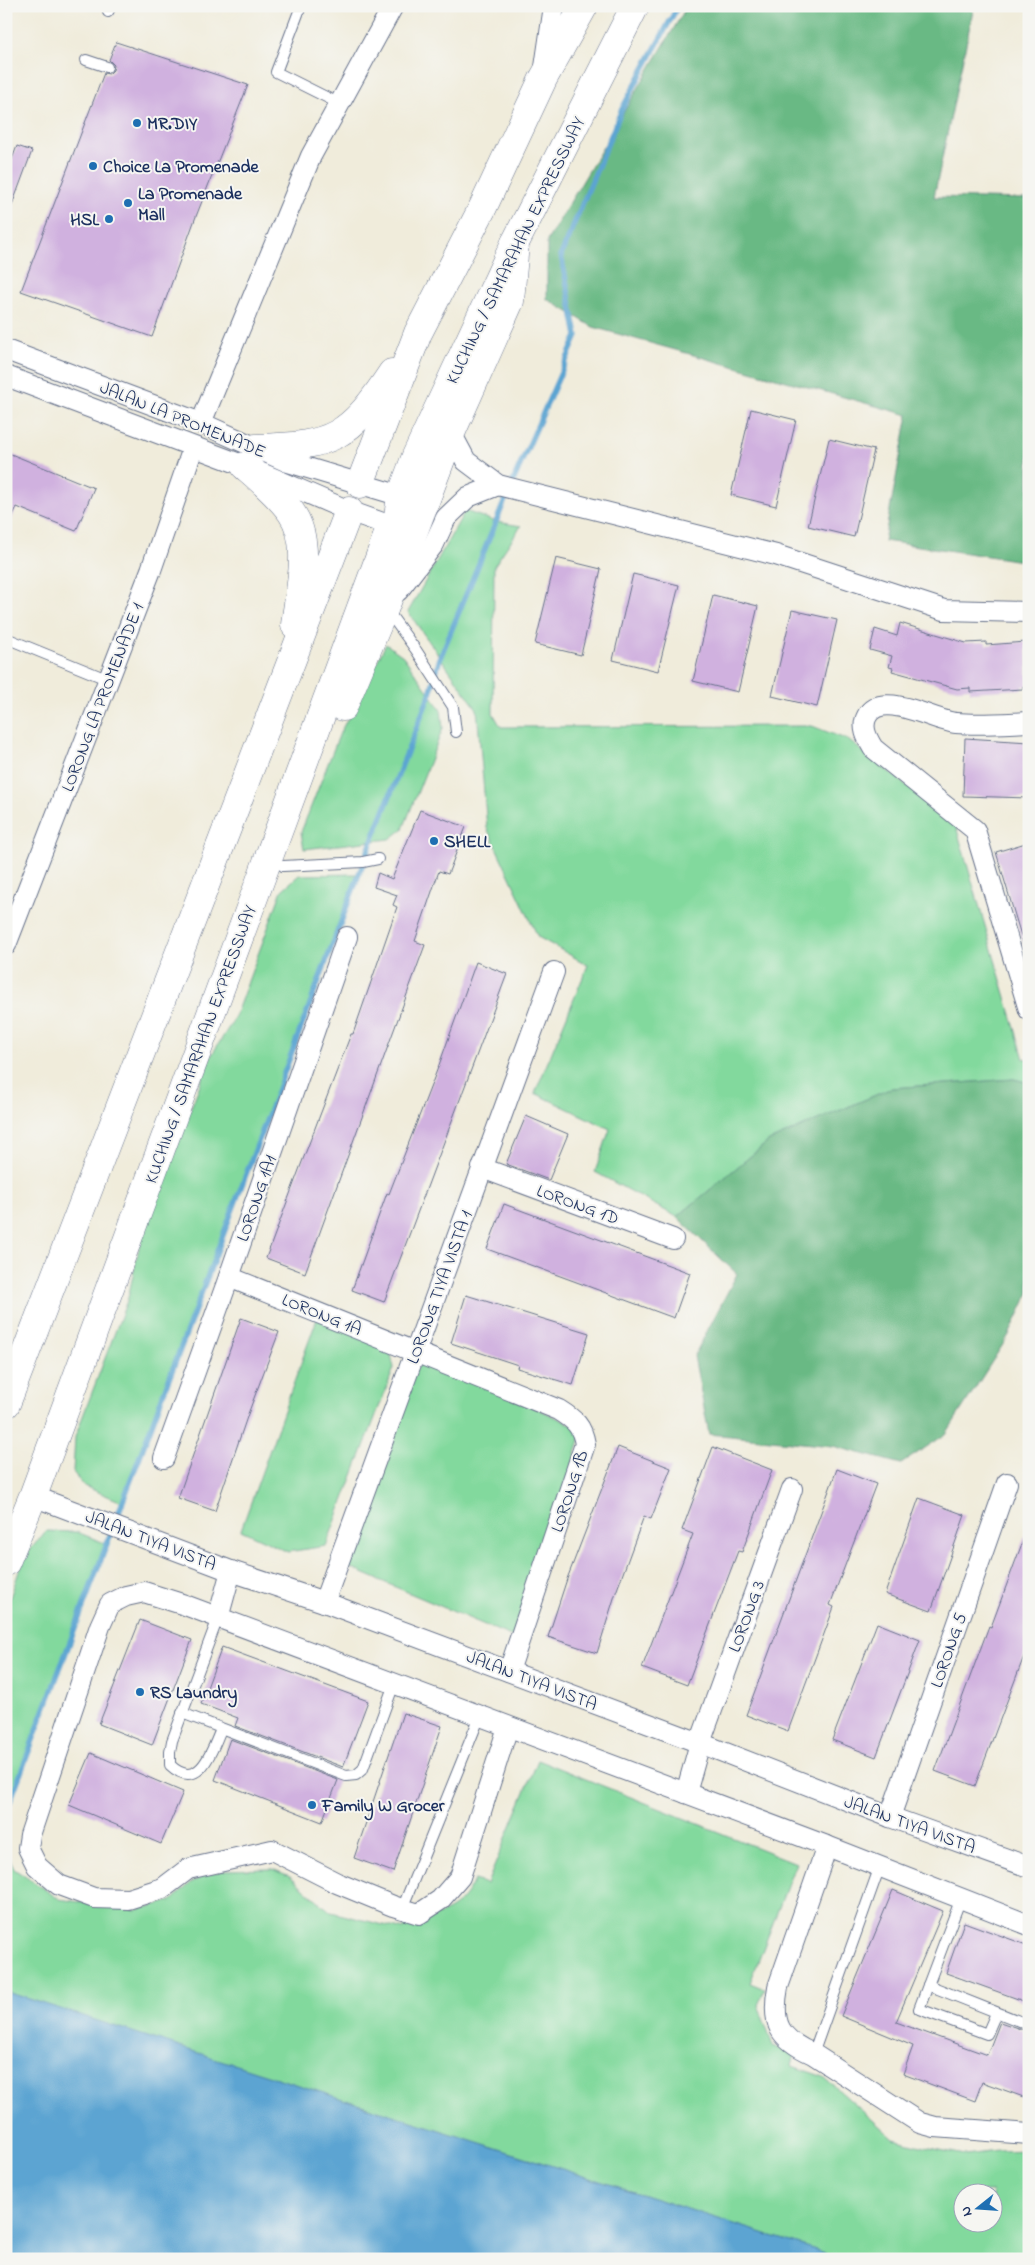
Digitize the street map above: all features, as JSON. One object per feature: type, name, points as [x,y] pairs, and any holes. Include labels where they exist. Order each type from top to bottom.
[{"type":"highway","points":[[291,663],[304,544],[292,512],[250,457],[325,441],[340,433],[360,417],[375,399],[418,333],[482,208],[543,79],[584,6]]},
{"type":"highway","name":"KUCHING / SAMARAHAN EXPRESSWAY","points":[[385,608],[401,496],[416,456],[515,244],[635,6]]},
{"type":"highway","points":[[198,1050],[212,1041],[223,1023],[345,704],[385,608],[451,433],[510,301],[515,244]]},
{"type":"highway","points":[[360,484],[418,333]]},
{"type":"highway","points":[[6,1404],[349,510]]},
{"type":"highway","name":"KUCHING / SAMARAHAN EXPRESSWAY","points":[[6,1562],[33,1496],[391,526]]},
{"type":"street","points":[[201,423],[311,156],[394,6]]},
{"type":"street","points":[[543,79],[554,6]]},
{"type":"street","name":"JALAN LA PROMENADE","points":[[6,350],[201,423],[250,457],[349,510],[391,526]]},
{"type":"street","name":"JALAN LA PROMENADE","points":[[6,376],[193,448],[288,462],[401,496]]},
{"type":"street","points":[[451,433],[466,460],[478,472],[498,485],[776,555],[944,610],[1029,612]]},
{"type":"street","name":"LORONG LA PROMENADE 1","points":[[6,945],[151,570],[193,448]]},
{"type":"street","points":[[385,608],[434,544],[446,518],[468,497],[498,485]]},
{"type":"street","points":[[1029,722],[954,723],[890,704],[875,707],[870,711],[864,723],[873,748],[976,830],[1029,1010]]},
{"type":"street","name":"LORONG 1A1","points":[[164,1458],[347,937]]},
{"type":"street","name":"LORONG TIYA VISTA 1","points":[[324,1602],[554,972]]},
{"type":"street","name":"LORONG 1D","points":[[482,1168],[673,1240]]},
{"type":"street","name":"LORONG 1A","points":[[229,1277],[415,1352]]},
{"type":"street","name":"LORONG 1B","points":[[415,1352],[560,1410],[576,1420],[583,1430],[585,1444],[510,1671]]},
{"type":"street","name":"LORONG 5","points":[[890,1817],[1006,1483]]},
{"type":"street","name":"LORONG 3","points":[[686,1793],[700,1743],[792,1489]]},
{"type":"street","name":"JALAN TIYA VISTA","points":[[33,1496],[510,1671],[890,1817],[1029,1867]]},
{"type":"street","points":[[218,1618],[231,1570]]},
{"type":"street","points":[[508,1727],[460,1877],[440,1900],[419,1914],[337,1883],[272,1850],[188,1869],[163,1888],[128,1899],[94,1898],[59,1885],[37,1866],[31,1858],[28,1848],[30,1835],[100,1626],[110,1604],[126,1596],[144,1592],[686,1793],[880,1866],[1029,1925]]},
{"type":"street","points":[[826,1846],[778,1987],[774,2010],[783,2034],[801,2048],[920,2123],[935,2127],[1029,2134]]},
{"type":"lane","points":[[301,6],[276,72],[340,104]]},
{"type":"lane","points":[[86,60],[107,67]]},
{"type":"lane","points":[[385,608],[416,650],[453,707],[456,732]]},
{"type":"lane","points":[[6,638],[109,680]]},
{"type":"lane","points":[[283,866],[363,862],[378,859]]},
{"type":"lane","points":[[218,1618],[182,1713],[170,1752],[170,1765],[180,1774],[189,1774],[199,1770],[210,1757],[221,1729]]},
{"type":"lane","points":[[182,1713],[346,1776],[356,1775],[363,1769],[394,1684]]},
{"type":"lane","points":[[402,1909],[480,1716]]},
{"type":"lane","points":[[813,2054],[880,1866]]},
{"type":"lane","points":[[961,1898],[919,2010],[987,2034],[996,2013]]},
{"type":"lane","points":[[928,1985],[1029,2025]]},
{"type":"green space","points":[[687,6],[974,6],[934,197],[1029,199],[1029,562],[884,541],[908,415],[593,327],[547,299],[547,241]]},
{"type":"green space","points":[[465,511],[497,522],[521,526],[494,566],[493,713],[501,727],[812,726],[848,740],[955,823],[1024,1059],[1029,1058],[1029,1083],[1014,1079],[892,1088],[769,1141],[677,1217],[595,1172],[610,1129],[535,1093],[588,965],[538,937],[487,828],[477,709],[408,612]]},
{"type":"green space","points":[[386,644],[403,656],[441,710],[443,728],[403,829],[390,839],[304,849],[301,832],[340,733]]},
{"type":"green space","points":[[359,874],[122,1502],[84,1486],[73,1472],[75,1437],[128,1298],[142,1234],[211,1056],[234,1019],[282,890],[299,875]]},
{"type":"green space","points":[[1014,1079],[1029,1083],[1029,1293],[1009,1335],[946,1434],[901,1464],[833,1446],[709,1434],[694,1356],[737,1274],[677,1217],[769,1141],[892,1088]]},
{"type":"green space","points":[[319,1313],[388,1341],[394,1368],[326,1546],[288,1552],[241,1530]]},
{"type":"green space","points":[[415,1351],[583,1430],[520,1640],[339,1563]]},
{"type":"green space","points":[[46,1531],[77,1532],[107,1544],[6,1812],[6,1609],[24,1557]]},
{"type":"green space","points":[[538,1760],[796,1863],[750,1983],[765,1989],[758,2005],[773,2046],[795,2054],[792,2066],[824,2077],[894,2139],[965,2155],[1029,2150],[1029,2259],[844,2259],[6,1992],[6,1851],[14,1869],[59,1899],[136,1910],[171,1901],[192,1882],[206,1875],[225,1870],[272,1869],[290,1876],[331,1912],[404,1930],[408,1918],[440,1914],[456,1905],[463,1899],[474,1880],[487,1884]]},
{"type":"water","points":[[6,1992],[26,1998],[844,2259],[6,2259]]},
{"type":"building","name":"La Promenade Mall","points":[[116,42],[248,85],[195,219],[152,337],[21,291],[104,73],[109,74],[113,70],[114,65],[109,60]]},
{"type":"building","points":[[17,146],[32,151],[8,216],[6,216],[6,175]]},
{"type":"building","points":[[751,409],[796,420],[776,506],[731,495]]},
{"type":"building","points":[[829,439],[874,450],[854,537],[808,526]]},
{"type":"building","points":[[6,452],[94,488],[76,531],[17,507],[6,529]]},
{"type":"building","points":[[556,558],[601,569],[581,655],[535,644]]},
{"type":"building","points":[[633,574],[679,585],[658,671],[613,660]]},
{"type":"building","points":[[713,595],[758,606],[738,692],[693,681]]},
{"type":"building","points":[[792,610],[837,620],[817,707],[772,696]]},
{"type":"building","points":[[900,623],[966,643],[986,642],[986,645],[1026,642],[1028,686],[1023,686],[1023,689],[970,692],[970,688],[957,689],[892,671],[893,668],[889,667],[892,656],[870,650],[875,629],[897,636]]},
{"type":"building","points":[[965,738],[1029,742],[1029,798],[963,796]]},
{"type":"building","points":[[420,810],[466,827],[448,874],[439,871],[415,941],[425,945],[305,1273],[266,1258],[351,1034],[353,1034],[397,907],[393,905],[397,895],[374,887],[378,873],[392,879]]},
{"type":"building","points":[[1029,842],[1029,948],[1025,949],[996,852]]},
{"type":"building","points":[[476,962],[507,974],[384,1302],[352,1290],[387,1193],[389,1194],[439,1065]]},
{"type":"building","points":[[526,1116],[568,1134],[549,1180],[506,1164]]},
{"type":"building","points":[[504,1204],[690,1273],[674,1318],[487,1249]]},
{"type":"building","points":[[466,1295],[589,1333],[573,1385],[517,1368],[518,1365],[451,1343]]},
{"type":"building","points":[[241,1318],[279,1332],[248,1414],[215,1511],[178,1498]]},
{"type":"building","points":[[618,1447],[671,1468],[651,1519],[644,1516],[615,1595],[597,1653],[548,1637],[567,1579]]},
{"type":"building","points":[[713,1447],[772,1470],[742,1552],[738,1551],[687,1685],[642,1668],[693,1534],[682,1530]]},
{"type":"building","points":[[837,1469],[876,1484],[830,1605],[834,1607],[788,1731],[746,1715]]},
{"type":"building","points":[[919,1498],[965,1515],[931,1611],[885,1594]]},
{"type":"building","points":[[1027,1530],[1029,1643],[975,1786],[935,1771]]},
{"type":"building","points":[[140,1620],[192,1640],[152,1745],[99,1724]]},
{"type":"building","points":[[877,1623],[920,1640],[876,1757],[832,1740]]},
{"type":"building","points":[[222,1647],[368,1701],[343,1767],[235,1726],[238,1718],[201,1704]]},
{"type":"building","points":[[403,1713],[442,1726],[393,1872],[354,1858]]},
{"type":"building","points":[[230,1739],[338,1780],[322,1822],[215,1780]]},
{"type":"building","points":[[91,1753],[183,1792],[161,1844],[69,1805]]},
{"type":"building","points":[[893,1890],[943,1911],[896,2022],[987,2055],[1000,2022],[1029,2032],[1029,2099],[982,2082],[975,2101],[903,2074],[913,2046],[841,2016]]},
{"type":"building","points":[[964,1922],[1029,1946],[1029,2003],[946,1973]]},
{"type":"waterway","points":[[6,1812],[359,874],[430,694],[440,658],[510,488],[577,336],[561,255],[622,109],[678,6]]},
{"type":"place","name":"MR.DIY","points":[[137,123]]},
{"type":"place","name":"Choice La Promenade","points":[[93,166]]},
{"type":"place","name":"La Promenade Mall","points":[[128,203]]},
{"type":"place","name":"HSL","points":[[109,219]]},
{"type":"place","name":"SHELL","points":[[434,841]]},
{"type":"place","name":"RS Laundry","points":[[140,1692]]},
{"type":"place","name":"Family W Grocer","points":[[312,1805]]}]
